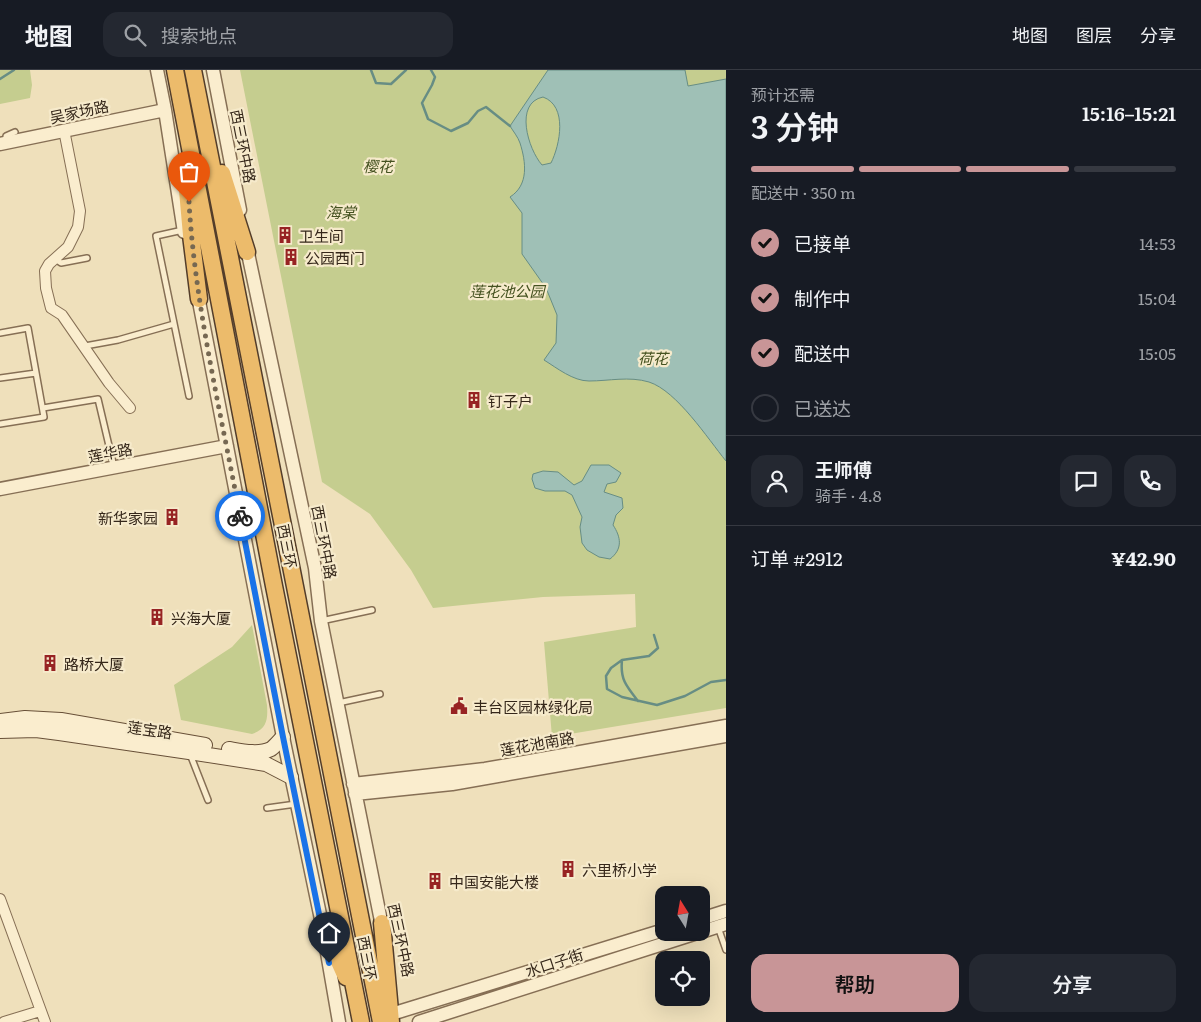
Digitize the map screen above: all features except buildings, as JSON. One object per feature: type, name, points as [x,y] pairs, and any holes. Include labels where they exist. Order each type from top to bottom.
[{"type":"highway","name":"西三环","points":[[175,70],[274,586],[361,1022]]},
{"type":"highway","name":"西三环","points":[[195,78],[381,1022]]},
{"type":"highway","points":[[195,78],[211,117],[223,178],[235,209],[247,252]]},
{"type":"highway","points":[[179,90],[177,127],[188,186],[191,235],[199,299]]},
{"type":"highway","points":[[382,923],[396,1019]]},
{"type":"highway","points":[[322,924],[358,1003]]},
{"type":"main road","name":"莲宝路","points":[[0,721],[25,718],[62,720],[256,752],[272,748],[283,737]]},
{"type":"main road","name":"莲宝路","points":[[0,731],[51,732],[266,764],[291,778]]},
{"type":"street","points":[[157,70],[188,260],[199,299],[296,804],[322,924],[339,1022]]},
{"type":"street","name":"西三环中路","points":[[213,70],[247,252],[315,568],[321,621],[382,923]]},
{"type":"street","name":"吴家场路","points":[[3,143],[165,110]]},
{"type":"street","points":[[64,130],[80,211],[78,227],[68,247],[49,264],[45,271],[49,303],[51,308],[62,316],[109,383],[130,408]]},
{"type":"street","name":"莲华路","points":[[0,489],[226,446]]},
{"type":"street","name":"莲花池南路","points":[[354,789],[501,767],[726,726]]},
{"type":"street","name":"莲花池南路","points":[[354,789],[452,784],[726,736]]},
{"type":"street","points":[[0,899],[45,1022]]},
{"type":"street","points":[[710,916],[726,911]]},
{"type":"street","name":"水口子街","points":[[710,929],[722,925]]},
{"type":"street","name":"水口子街","points":[[396,1019],[655,933]]},
{"type":"street","name":"水口子街","points":[[419,1022],[672,941]]},
{"type":"street","points":[[4,1022],[40,1011]]},
{"type":"lane","points":[[3,143],[6,136],[15,132]]},
{"type":"lane","points":[[183,230],[156,236],[189,396]]},
{"type":"lane","points":[[55,259],[62,263],[87,258]]},
{"type":"lane","points":[[84,346],[118,340],[174,324]]},
{"type":"lane","points":[[0,333],[28,328],[44,417],[0,424]]},
{"type":"lane","points":[[0,378],[36,373]]},
{"type":"lane","points":[[43,408],[98,399],[114,467]]},
{"type":"lane","points":[[321,621],[372,610]]},
{"type":"lane","points":[[338,703],[380,694]]},
{"type":"lane","points":[[189,752],[208,800]]},
{"type":"lane","points":[[267,808],[296,804]]},
{"type":"lane","points":[[722,925],[726,950]]},
{"type":"green space","points":[[0,70],[30,70],[32,85],[30,98],[0,104]]},
{"type":"green space","name":"莲花池公园","points":[[240,70],[726,70],[726,708],[552,737],[544,642],[636,627],[635,594],[543,597],[433,608],[411,570],[370,514],[322,482]]},
{"type":"green space","points":[[252,625],[267,705],[267,719],[264,726],[252,734],[181,720],[174,685],[232,647]]},
{"type":"water","points":[[548,70],[685,70],[688,86],[726,79],[726,461],[681,405],[660,387],[649,382],[634,379],[589,381],[577,379],[565,374],[544,360],[556,343],[557,315],[546,288],[522,254],[522,213],[510,197],[516,192],[523,180],[524,158],[517,136],[510,126]],"holes":[[[543,97],[551,102],[559,117],[559,137],[551,163],[542,165],[532,148],[526,127],[526,117],[534,101]]]},
{"type":"water","points":[[591,465],[609,465],[621,473],[616,482],[607,484],[604,492],[622,498],[623,508],[616,515],[613,525],[618,534],[619,547],[610,559],[599,557],[587,550],[582,543],[580,527],[582,517],[572,495],[565,491],[545,491],[535,488],[532,479],[533,474],[543,471],[558,472],[574,485],[582,481]]},
{"type":"waterway","points":[[0,79],[14,70]]},
{"type":"waterway","points":[[371,70],[376,83],[391,84],[406,70]]},
{"type":"waterway","points":[[431,70],[435,77],[422,103],[428,119],[451,131],[468,123],[478,111],[486,107],[510,126]]},
{"type":"waterway","points":[[654,635],[658,648],[649,656],[622,660],[611,668],[606,676],[607,689],[622,697],[657,705],[685,696],[711,682],[726,680]]},
{"type":"waterway","points":[[622,660],[623,677],[638,701]]},
{"type":"way so far","points":[[189,202],[199,299],[240,516]]},
{"type":"place","name":"卫生间","points":[[285,235]]},
{"type":"place","name":"公园西门","points":[[291,257]]},
{"type":"place","name":"钉子户","points":[[474,400]]},
{"type":"place","name":"新华家园","points":[[172,517]]},
{"type":"place","name":"兴海大厦","points":[[157,617]]},
{"type":"place","name":"路桥大厦","points":[[50,663]]},
{"type":"place","name":"丰台区园林绿化局","points":[[459,706]]},
{"type":"place","name":"六里桥小学","points":[[568,869]]},
{"type":"place","name":"中国安能大楼","points":[[435,881]]},
{"type":"route","points":[[240,516],[329,963]]},
{"type":"park label","name":"樱花","points":[[378,165]]},
{"type":"park label","name":"海棠","points":[[341,211]]},
{"type":"park label","name":"荷花","points":[[653,357]]}]
